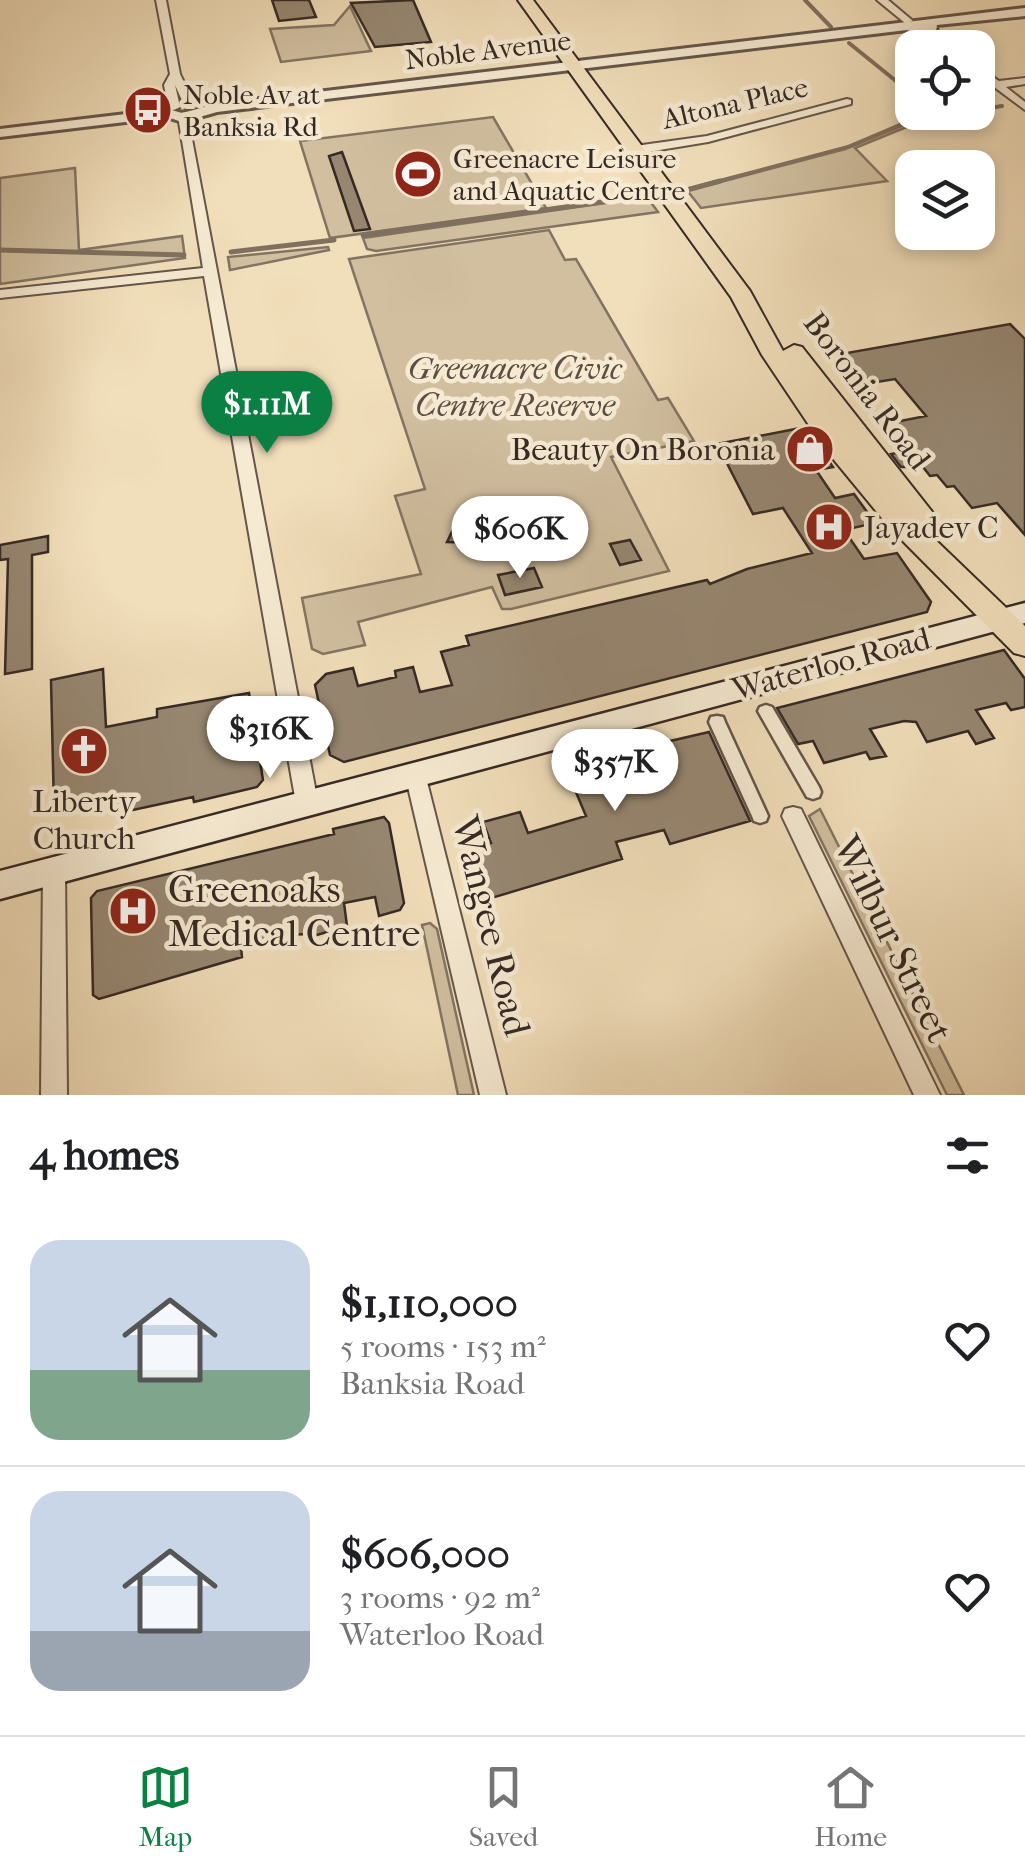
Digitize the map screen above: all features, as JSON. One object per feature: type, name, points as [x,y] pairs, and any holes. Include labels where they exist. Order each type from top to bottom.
[{"type":"main road","name":"Boronia Road","points":[[525,0],[742,296],[758,332],[885,503],[1018,616],[1025,645]]},
{"type":"main road","name":"Waterloo Road","points":[[0,884],[1018,616]]},
{"type":"street","points":[[162,0],[175,74],[169,85],[182,111],[307,802]]},
{"type":"street","points":[[882,0],[926,30]]},
{"type":"street","points":[[894,0],[918,24]]},
{"type":"street","name":"Noble Avenue","points":[[0,133],[1025,12]]},
{"type":"street","points":[[996,84],[1025,81]]},
{"type":"street","points":[[996,84],[1025,107]]},
{"type":"street","name":"Altona Place","points":[[634,150],[708,139],[847,102]]},
{"type":"street","points":[[0,294],[210,271]]},
{"type":"street","points":[[766,711],[812,792]]},
{"type":"street","points":[[717,722],[760,816]]},
{"type":"street","name":"Wangee Road","points":[[415,774],[494,1095]]},
{"type":"street","name":"Wilbur Street","points":[[792,816],[926,1095]]},
{"type":"street","points":[[54,870],[54,1095]]},
{"type":"green space","points":[[350,6],[371,51],[281,62],[270,29],[334,25]]},
{"type":"green space","name":"Greenacre Leisure and Aquatic Centre","points":[[493,117],[546,208],[330,238],[300,141]]},
{"type":"green space","points":[[895,126],[899,130],[855,148],[887,181],[701,208],[686,189],[849,146]]},
{"type":"green space","points":[[75,168],[79,250],[182,236],[185,258],[0,284],[0,178]]},
{"type":"green space","points":[[647,197],[658,212],[376,251],[367,249],[363,238]]},
{"type":"green space","name":"Greenacre Civic Centre Reserve","points":[[549,230],[565,260],[576,259],[658,400],[668,398],[694,441],[611,457],[669,571],[511,609],[502,609],[492,587],[358,622],[365,645],[323,654],[312,649],[302,598],[421,574],[395,496],[425,489],[349,259]]},
{"type":"green space","points":[[328,247],[329,250],[230,270],[228,257]]},
{"type":"green space","points":[[820,809],[964,1095],[947,1095],[809,816]]},
{"type":"green space","points":[[430,923],[437,929],[474,1095],[458,1095],[422,925]]},
{"type":"building","points":[[272,0],[309,0],[316,17],[279,21]]},
{"type":"building","points":[[413,0],[431,42],[375,47],[351,3]]},
{"type":"building","points":[[342,152],[370,229],[354,231],[329,156]]},
{"type":"building","points":[[1010,324],[1025,339],[1025,535],[997,503],[972,508],[954,486],[947,487],[937,475],[930,476],[923,467],[901,467],[891,454],[901,452],[880,425],[926,416],[895,379],[865,384],[841,354]]},
{"type":"building","points":[[806,427],[833,467],[816,470],[835,498],[854,494],[870,516],[866,525],[844,530],[864,559],[897,553],[931,602],[927,612],[344,762],[330,755],[315,685],[326,674],[353,668],[358,686],[396,677],[395,671],[413,667],[420,692],[452,685],[441,652],[469,645],[466,636],[707,580],[710,584],[747,569],[812,553],[783,508],[753,514],[717,444]]},
{"type":"building","points":[[525,504],[555,521],[504,543],[447,542],[460,515],[488,518]]},
{"type":"building","points":[[48,536],[48,552],[32,555],[32,669],[5,674],[8,559],[0,560],[0,545]]},
{"type":"building","points":[[630,540],[641,560],[620,565],[610,544]]},
{"type":"building","points":[[534,568],[542,587],[505,595],[498,575]]},
{"type":"building","points":[[1004,650],[1025,679],[1025,707],[1011,710],[1006,703],[976,710],[994,738],[976,744],[968,731],[927,742],[916,722],[904,721],[870,729],[886,756],[870,759],[866,752],[824,763],[813,741],[798,744],[777,708]]},
{"type":"building","points":[[103,669],[106,727],[157,717],[157,709],[249,693],[263,780],[257,787],[194,802],[193,797],[119,813],[119,794],[54,809],[51,680]]},
{"type":"building","points":[[709,732],[750,821],[670,844],[664,830],[616,842],[622,859],[488,899],[483,896],[470,849],[491,843],[483,822],[520,812],[528,833],[586,816],[567,771],[590,766],[588,760]]},
{"type":"building","points":[[384,817],[389,823],[404,903],[400,910],[379,916],[375,897],[344,903],[347,926],[307,938],[306,934],[290,935],[241,947],[242,957],[99,999],[93,995],[91,898],[97,891],[334,834],[333,829]]},
{"type":"waterway","points":[[805,0],[831,27]]},
{"type":"waterway","points":[[849,43],[895,80]]},
{"type":"waterway","points":[[995,107],[1002,106]]},
{"type":"waterway","points":[[710,184],[846,148],[895,128]]},
{"type":"waterway","points":[[687,190],[720,181]]},
{"type":"waterway","points":[[363,235],[645,196]]},
{"type":"waterway","points":[[231,252],[334,240]]},
{"type":"waterway","points":[[0,250],[184,255]]},
{"type":"place","name":"Noble Av at Banksia Rd","points":[[148,110]]},
{"type":"place","name":"Greenacre Leisure and Aquatic Centre","points":[[418,174]]},
{"type":"place","name":"Beauty On Boronia","points":[[810,449]]},
{"type":"place","name":"Jayadev C","points":[[829,527]]},
{"type":"place","name":"Liberty Church","points":[[84,751]]},
{"type":"place","name":"Greenoaks Medical Centre","points":[[133,911]]}]
